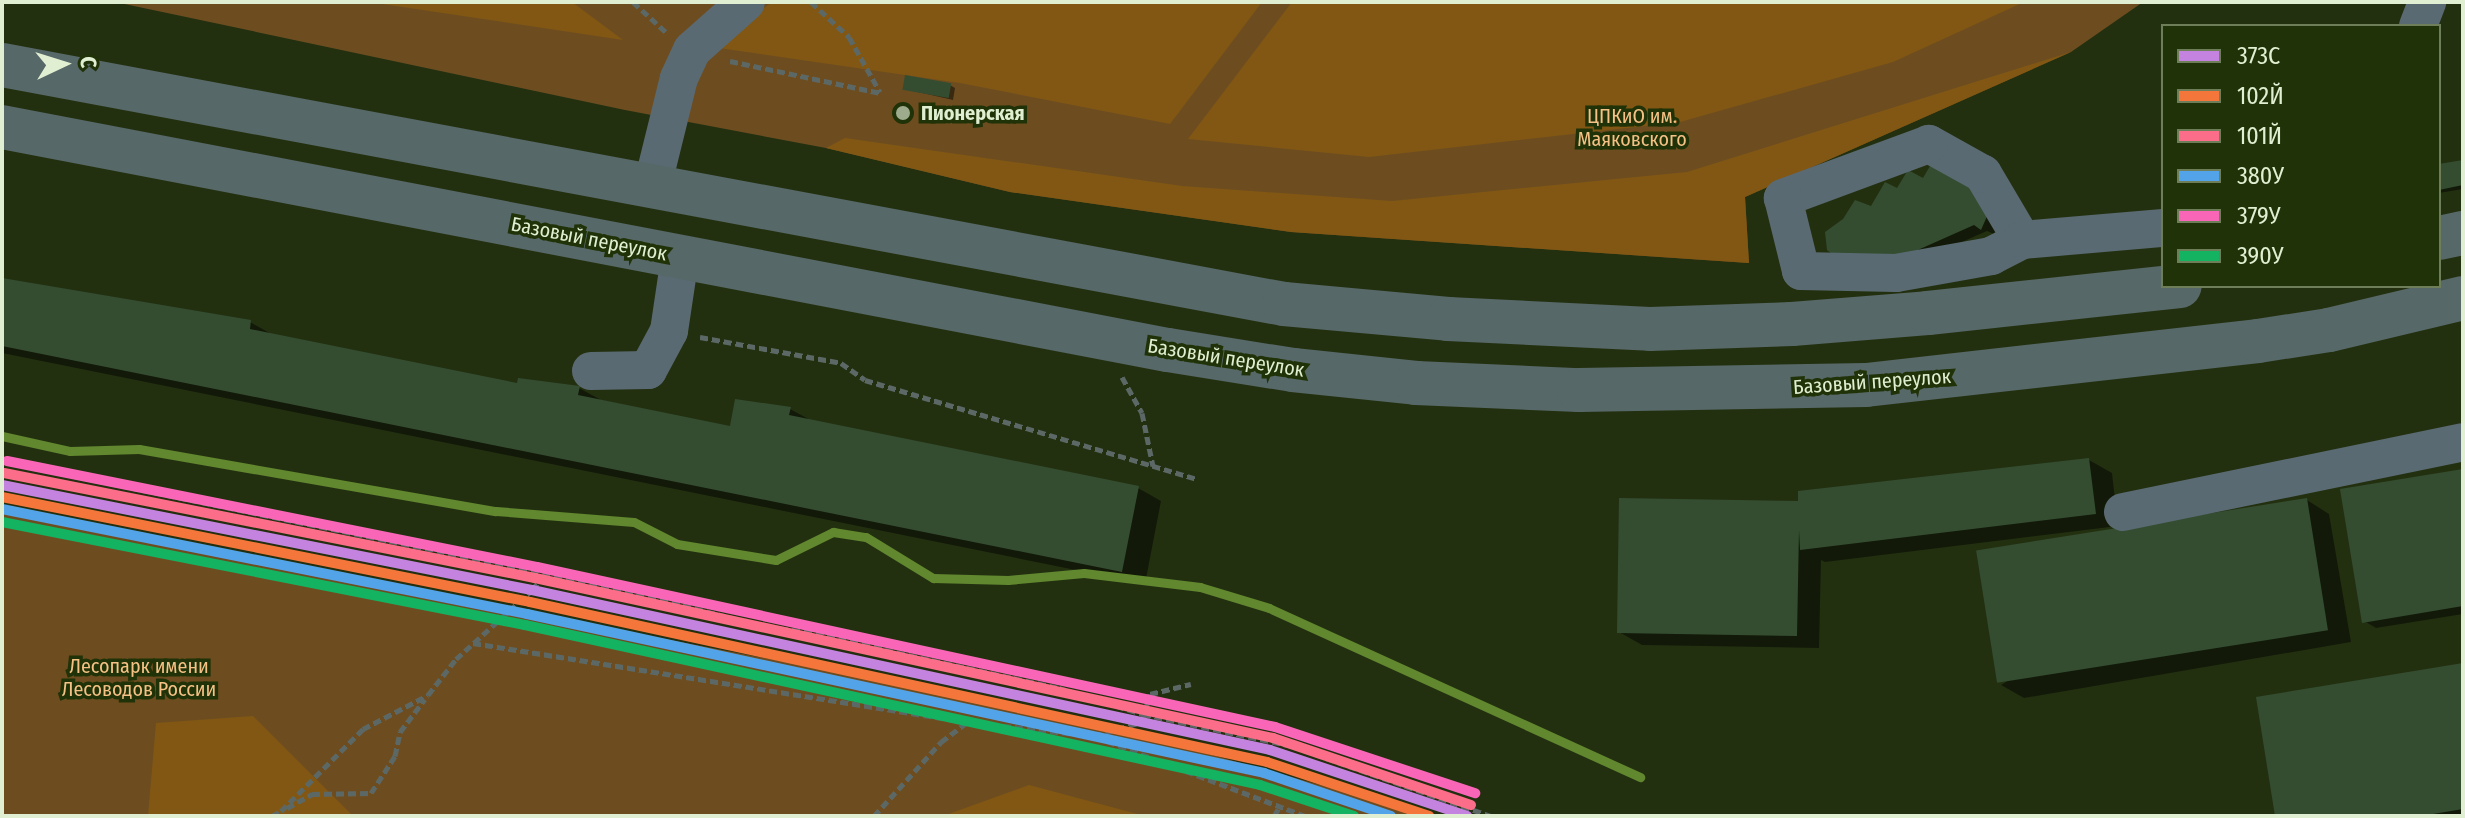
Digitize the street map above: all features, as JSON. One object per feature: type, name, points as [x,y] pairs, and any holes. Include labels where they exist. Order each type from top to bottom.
[{"type":"main road","points":[[2,65],[1284,304],[1448,319],[1650,329],[1792,324],[2161,288]]},
{"type":"main road","name":"Базовый переулок","points":[[2,127],[1168,350],[1293,370],[1416,383],[1579,390],[1866,385],[2258,341],[2329,330],[2463,298]]},
{"type":"main road","points":[[2441,238],[2463,233]]},
{"type":"lane","points":[[652,187],[679,78],[692,50],[746,2]]},
{"type":"lane","points":[[2419,24],[2427,2]]},
{"type":"lane","points":[[2022,240],[1983,174],[1929,144],[1783,198],[1801,271],[1896,273],[1991,256],[2022,240],[2161,228]]},
{"type":"lane","points":[[591,371],[648,370],[669,331],[680,257]]},
{"type":"lane","points":[[2123,512],[2463,442]]},
{"type":"path","points":[[633,2],[658,27],[692,50],[881,93],[849,37],[811,2]]},
{"type":"path","points":[[669,331],[841,363],[865,380],[1197,479]]},
{"type":"path","points":[[1120,373],[1142,413],[1153,466]]},
{"type":"path","points":[[2,461],[546,573],[768,627],[839,636],[885,650],[1059,688],[1143,714],[1292,746],[1491,816]]},
{"type":"path","points":[[272,816],[312,794],[371,793],[395,756],[400,732],[428,695],[473,643],[532,590],[546,573]]},
{"type":"path","points":[[473,643],[967,722],[1094,736],[1305,816]]},
{"type":"path","points":[[1094,736],[1142,722],[1150,694],[1191,684]]},
{"type":"path","points":[[281,811],[363,729],[428,695]]},
{"type":"path","points":[[874,816],[941,742],[967,722]]},
{"type":"path","points":[[1274,816],[1280,806]]},
{"type":"green space","name":"ЦПКиО им. Маяковского","points":[[115,2],[2143,2],[2071,52],[1745,197],[1749,263],[1291,232],[1010,192],[826,148],[625,110]]},
{"type":"green space","name":"Лесопарк имени Лесоводов России","points":[[2,512],[1083,719],[1432,816],[2,816]]},
{"type":"shaded area","points":[[369,2],[572,2],[623,40]]},
{"type":"shaded area","points":[[772,2],[1262,2],[1170,124],[960,83],[712,47]]},
{"type":"shaded area","points":[[1292,2],[2024,2],[1893,62],[1680,122],[1369,157],[1188,139]]},
{"type":"shaded area","points":[[2071,52],[1745,197],[1749,263],[1291,232],[1010,192],[826,148],[845,138],[1182,186],[1392,201],[1687,172]]},
{"type":"shaded area","points":[[253,716],[353,816],[148,816],[156,723]]},
{"type":"shaded area","points":[[1029,785],[1145,816],[943,816]]},
{"type":"building","points":[[905,75],[951,83],[949,98],[902,90]]},
{"type":"building","points":[[2463,160],[2463,185],[2441,190],[2441,164]]},
{"type":"building","points":[[1933,161],[1974,180],[1988,214],[1981,230],[1974,225],[1902,257],[1838,259],[1827,250],[1825,232],[1843,219],[1855,200],[1871,206],[1885,182],[1897,188],[1908,170],[1923,178]]},
{"type":"building","points":[[2,278],[251,320],[250,329],[517,383],[518,378],[580,386],[578,395],[730,426],[735,399],[791,407],[789,415],[1139,486],[1122,572],[2,346]]},
{"type":"building","points":[[2089,458],[2096,514],[1800,550],[1799,530],[1797,636],[1617,633],[1619,498],[1798,501],[1798,491]]},
{"type":"building","points":[[2463,469],[2463,606],[2362,623],[2340,489]]},
{"type":"building","points":[[2307,498],[2328,630],[1997,683],[1976,550]]},
{"type":"building","points":[[2463,663],[2463,809],[2421,816],[2275,816],[2256,697]]},
{"type":"waterway","points":[[2,436],[70,451],[139,449],[496,511],[634,522],[677,544],[776,560],[833,532],[866,537],[933,578],[1008,580],[1084,573],[1200,587],[1269,608],[1640,777]]},
{"type":"transit line","name":"379У","points":[[7,461],[537,567],[1275,727],[1475,793]]},
{"type":"transit line","name":"101Й","points":[[4,473],[535,578],[1273,738],[1471,805]]},
{"type":"transit line","name":"373C","points":[[2,485],[532,590],[1270,750],[1467,816]]},
{"type":"transit line","name":"102Й","points":[[2,497],[530,602],[1267,762],[1429,816]]},
{"type":"transit line","name":"380У","points":[[2,509],[527,614],[1264,773],[1391,816]]},
{"type":"transit line","name":"390У","points":[[2,522],[525,625],[1260,785],[1354,816]]},
{"type":"place","name":"Пионерская","points":[[903,113]]}]
